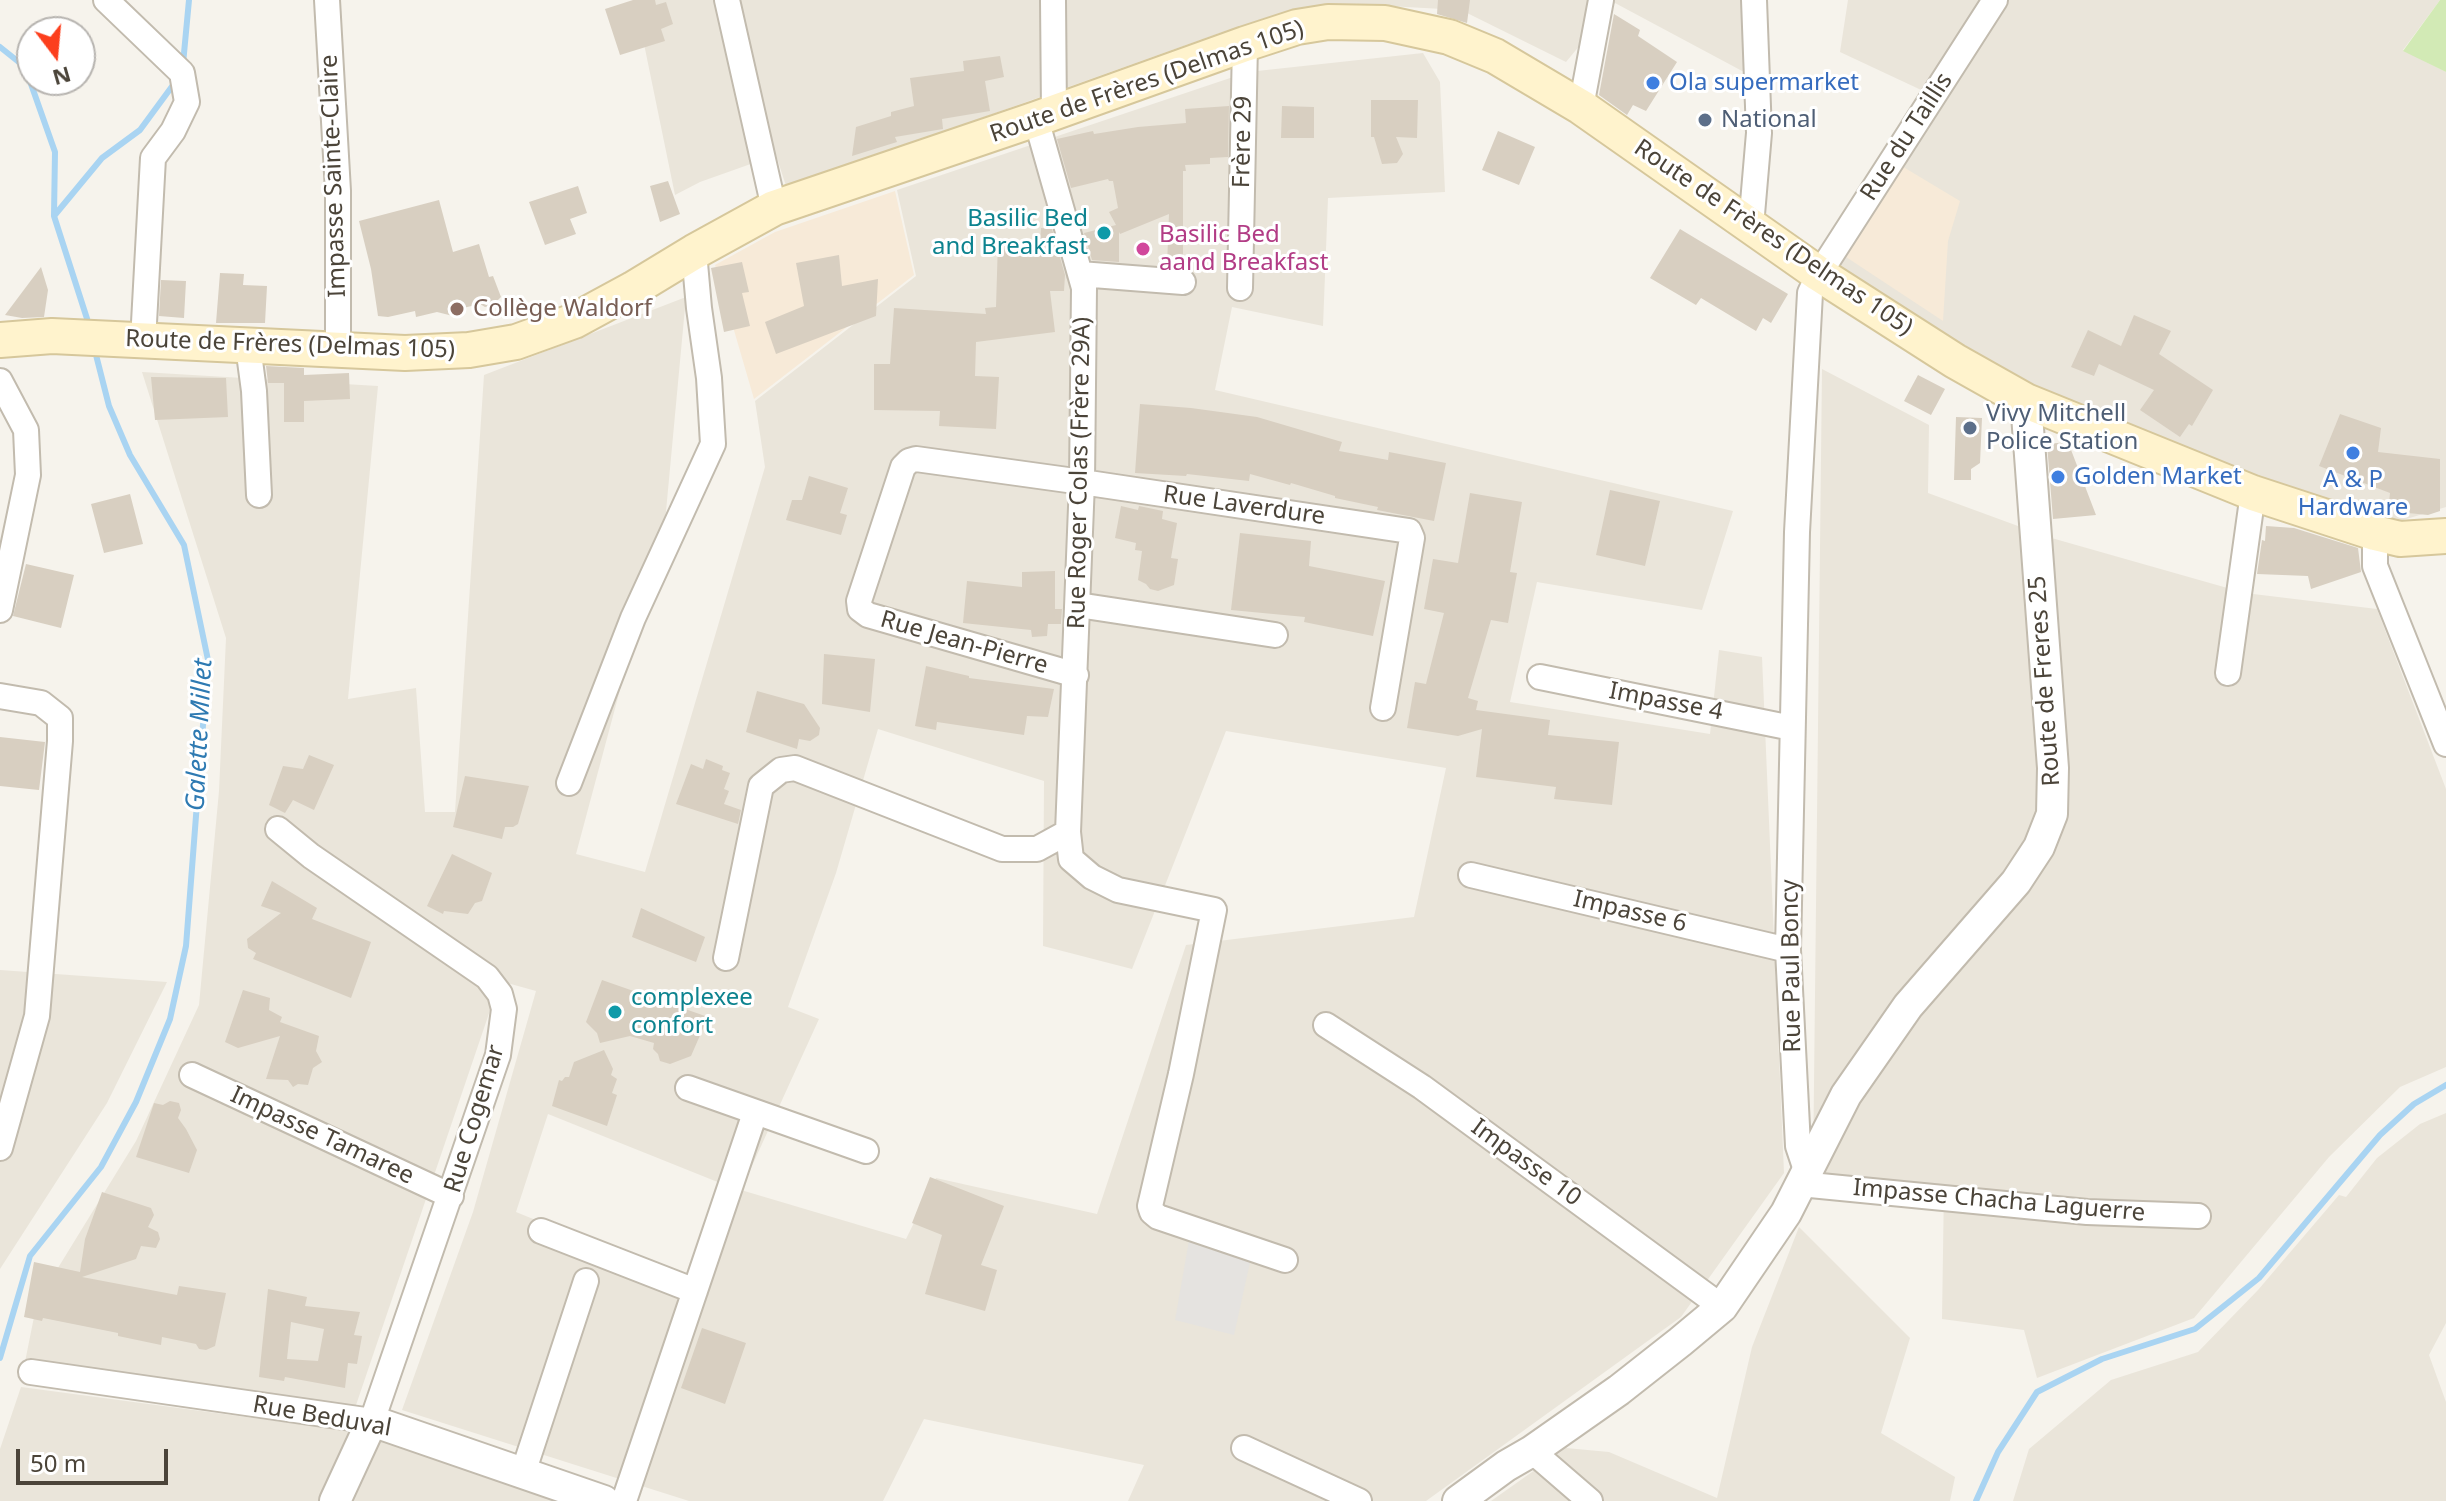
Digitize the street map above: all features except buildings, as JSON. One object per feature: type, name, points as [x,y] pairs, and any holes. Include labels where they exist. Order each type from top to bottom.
[{"type":"main road","name":"Route de Frères (Delmas 105)","points":[[0,340],[52,336],[405,353],[469,350],[516,342],[574,321],[774,208],[1297,27],[1327,11],[1449,37],[1495,56],[1581,107],[1819,274],[1955,361],[2026,401],[2253,493],[2375,533],[2400,539],[2446,536]]},
{"type":"street","points":[[106,0],[182,73],[187,102],[173,131],[153,158],[134,341]]},
{"type":"street","name":"Impasse Sainte-Claire","points":[[327,0],[338,191],[338,351]]},
{"type":"street","points":[[727,0],[774,208]]},
{"type":"street","name":"Rue Roger Colas (Frère 29A)","points":[[1053,0],[1045,116],[1084,288],[1082,482],[1068,832],[1071,859],[1092,877],[1118,890],[1214,910],[1181,1074],[1150,1206],[1158,1217],[1285,1260]]},
{"type":"street","points":[[1581,107],[1601,0]]},
{"type":"street","points":[[1751,226],[1759,133],[1754,0]]},
{"type":"street","name":"Rue du Taillis","points":[[1819,274],[1995,0]]},
{"type":"street","name":"Frère 29","points":[[1240,288],[1245,44]]},
{"type":"street","points":[[569,783],[633,618],[713,444],[709,378],[694,252]]},
{"type":"street","points":[[1080,274],[1183,282]]},
{"type":"street","name":"Rue Paul Boncy","points":[[1803,1177],[1798,1146],[1788,950],[1797,532],[1810,293],[1819,274]]},
{"type":"street","points":[[248,346],[254,391],[259,495]]},
{"type":"street","points":[[0,381],[26,430],[28,475],[0,610]]},
{"type":"street","name":"Route de Freres 25","points":[[1803,1177],[1846,1095],[1908,1006],[2016,882],[2039,847],[2052,814],[2053,768],[2026,401]]},
{"type":"street","name":"Rue Laverdure","points":[[903,467],[916,459],[1409,531],[1412,538],[1383,708]]},
{"type":"street","name":"Rue Jean-Pierre","points":[[903,467],[859,601],[860,609],[868,615],[1076,675]]},
{"type":"street","points":[[2228,673],[2253,493]]},
{"type":"street","points":[[2375,533],[2375,566],[2446,744]]},
{"type":"street","points":[[1078,605],[1275,635]]},
{"type":"street","name":"Impasse 4","points":[[1540,677],[1792,728]]},
{"type":"street","points":[[0,696],[41,703],[60,718],[37,1016],[0,1148]]},
{"type":"street","points":[[726,958],[761,786],[781,770],[795,768],[1002,849],[1037,849],[1068,832]]},
{"type":"street","name":"Rue Cogemar","points":[[278,829],[311,856],[487,977],[500,994],[504,1009],[498,1055],[451,1196],[372,1421],[335,1501]]},
{"type":"street","name":"Impasse 6","points":[[1471,875],[1788,950]]},
{"type":"street","name":"Impasse 10","points":[[1326,1025],[1422,1087],[1722,1307]]},
{"type":"street","name":"Impasse Tamaree","points":[[192,1075],[451,1196]]},
{"type":"street","points":[[688,1088],[866,1151]]},
{"type":"street","points":[[624,1501],[755,1113]]},
{"type":"street","points":[[1458,1501],[1631,1380],[1722,1307],[1778,1224],[1803,1177]]},
{"type":"street","name":"Impasse Chacha Laguerre","points":[[1803,1177],[2087,1212],[2198,1216]]},
{"type":"street","points":[[541,1231],[695,1291]]},
{"type":"street","points":[[523,1473],[586,1281]]},
{"type":"street","name":"Rue Beduval","points":[[31,1372],[372,1421],[604,1501]]},
{"type":"street","points":[[1244,1448],[1359,1501]]},
{"type":"street","points":[[1532,1451],[1590,1501]]},
{"type":"shaded area","points":[[635,0],[1744,0],[1744,72],[1615,3],[1566,62],[1461,10],[1351,4],[1228,30],[786,186],[776,155],[700,182],[675,195]]},
{"type":"shaded area","points":[[1848,0],[2440,0],[2403,50],[2446,72],[2446,507],[2403,520],[2324,504],[2034,390],[1835,268],[1934,96],[1840,52]]},
{"type":"shaded area","points":[[1423,53],[1440,82],[1445,192],[1328,198],[1323,326],[1232,307],[1215,390],[1733,511],[1702,610],[1537,582],[1510,702],[1710,734],[1719,650],[1762,657],[1784,1173],[1681,1317],[1426,1501],[1128,1501],[1144,1465],[924,1419],[883,1501],[689,1501],[402,1410],[473,1212],[536,991],[500,981],[354,1411],[24,1367],[37,1302],[136,1141],[199,1005],[219,791],[226,638],[142,372],[378,386],[348,699],[416,688],[425,812],[455,812],[484,375],[686,297],[665,522],[576,854],[645,872],[765,467],[755,401],[916,276],[897,190],[1248,72]],"holes":[[[878,729],[1044,781],[1043,946],[1132,969],[1226,731],[1446,768],[1414,917],[1186,945],[1097,1214],[936,1178],[906,1239],[741,1190],[819,1019],[788,1007],[836,873]],[[548,1114],[740,1191],[705,1289],[516,1212]]]},
{"type":"shaded area","points":[[1900,165],[1960,201],[1948,241],[1943,321],[1846,257]]},
{"type":"shaded area","points":[[895,191],[914,275],[754,399],[715,265],[775,232]]},
{"type":"shaded area","points":[[1822,369],[1929,425],[1928,493],[2048,537],[2245,593],[2377,609],[2446,789],[2446,1067],[2400,1087],[2329,1157],[2194,1318],[2037,1378],[2024,1330],[1942,1319],[1944,1185],[1813,1173]]},
{"type":"shaded area","points":[[0,970],[167,982],[107,1103],[0,1269]]},
{"type":"shaded area","points":[[2446,1113],[2446,1323],[2429,1355],[2446,1402],[2446,1501],[2013,1501],[2029,1449],[2111,1380],[2198,1352],[2258,1290],[2339,1195],[2346,1197],[2377,1158],[2420,1124]]},
{"type":"shaded area","points":[[1799,1227],[1910,1338],[1881,1433],[1955,1477],[1950,1501],[1491,1501],[1566,1448],[1609,1452],[1717,1498],[1752,1347]]},
{"type":"shaded area","points":[[1191,1229],[1253,1249],[1234,1335],[1175,1320]]},
{"type":"shaded area","points":[[21,1387],[351,1431],[564,1501],[0,1501],[0,1449]]},
{"type":"green space","points":[[2440,0],[2446,0],[2446,72],[2403,51]]},
{"type":"waterway","name":"Galette Millet","points":[[183,64],[189,0]]},
{"type":"waterway","points":[[0,47],[25,67],[55,152],[54,215]]},
{"type":"waterway","name":"Galette Millet","points":[[90,328],[54,216],[102,158],[140,130],[176,81]]},
{"type":"waterway","name":"Galette Millet","points":[[0,1358],[30,1256],[101,1167],[136,1102],[170,1019],[186,946],[208,660],[184,545],[130,455],[109,406],[95,351]]},
{"type":"waterway","points":[[1976,1501],[1998,1452],[2037,1392],[2102,1359],[2195,1329],[2259,1278],[2380,1135],[2414,1104],[2446,1085]]},
{"type":"place","name":"Ola supermarket","points":[[1653,83]]},
{"type":"place","name":"National","points":[[1705,120]]},
{"type":"place","name":"Basilic Bed and Breakfast","points":[[1104,233]]},
{"type":"place","name":"Basilic Bed aand Breakfast","points":[[1143,249]]},
{"type":"place","name":"Collège Waldorf","points":[[457,309]]},
{"type":"place","name":"Vivy Mitchell Police Station","points":[[1970,428]]},
{"type":"place","name":"A & P Hardware","points":[[2353,453]]},
{"type":"place","name":"Golden Market","points":[[2058,477]]},
{"type":"place","name":"complexee confort","points":[[615,1012]]}]
